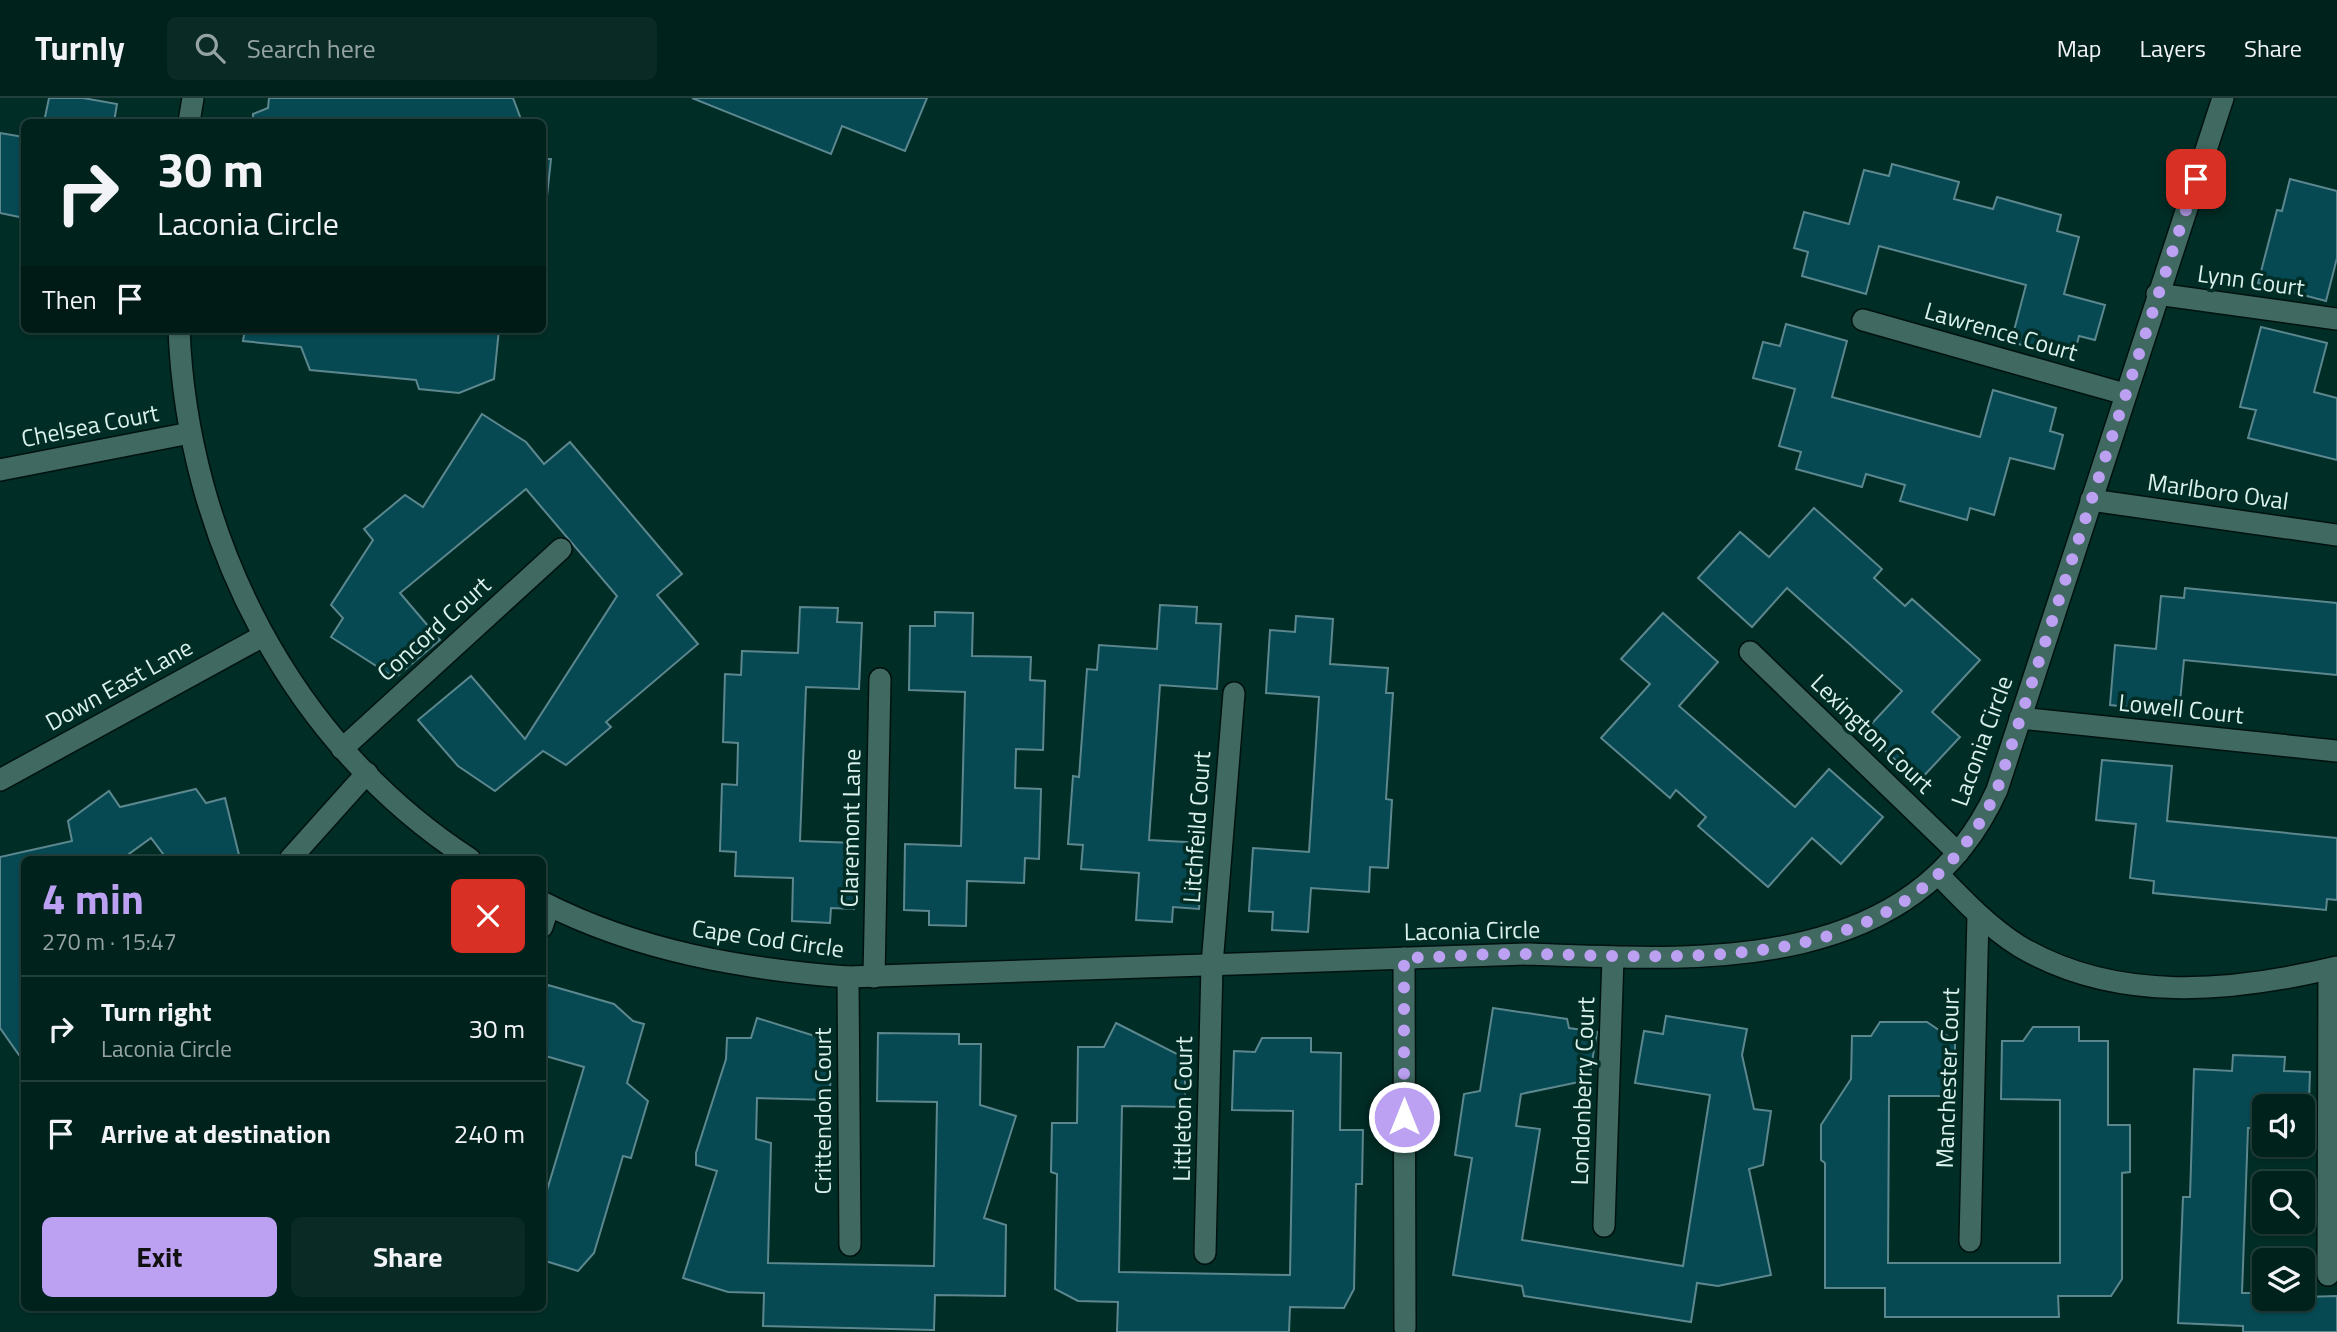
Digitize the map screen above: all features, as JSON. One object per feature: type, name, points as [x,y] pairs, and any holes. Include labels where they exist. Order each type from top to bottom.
[{"type":"street","points":[[190,119],[193,98]]},
{"type":"street","name":"Laconia Circle","points":[[1037,973],[1529,954],[1613,957],[1729,956],[1785,948],[1840,932],[1894,908],[1939,875],[1987,813],[2223,98]]},
{"type":"street","name":"Lynn Court","points":[[2157,294],[2337,320]]},
{"type":"street","name":"Lawrence Court","points":[[1863,320],[2125,394]]},
{"type":"street","points":[[179,333],[180,369],[190,433],[207,506],[237,584],[263,636],[291,682],[342,749],[402,808],[466,856]]},
{"type":"street","name":"Chelsea Court","points":[[0,470],[190,433]]},
{"type":"street","name":"Marlboro Oval","points":[[2091,500],[2337,535]]},
{"type":"street","name":"Concord Court","points":[[342,749],[561,549]]},
{"type":"street","name":"Down East Lane","points":[[0,780],[263,636]]},
{"type":"street","name":"Lexington Court","points":[[1750,652],[1958,853]]},
{"type":"street","name":"Claremont Lane","points":[[874,977],[880,679]]},
{"type":"street","name":"Litchfeild Court","points":[[1212,965],[1234,693]]},
{"type":"street","name":"Lowell Court","points":[[2020,718],[2337,751]]},
{"type":"street","points":[[293,856],[368,774]]},
{"type":"street","points":[[1939,875],[1978,915],[2019,945],[2041,957],[2088,975],[2136,986],[2222,988],[2283,980],[2333,968],[2328,1275]]},
{"type":"street","name":"Cape Cod Circle","points":[[546,904],[642,943],[786,973],[874,977],[1037,973]]},
{"type":"street","name":"Manchester Court","points":[[1969,1241],[1978,915]]},
{"type":"street","name":"Londonberry Court","points":[[1604,1226],[1613,957]]},
{"type":"street","points":[[1404,958],[1405,1328]]},
{"type":"street","name":"Littleton Court","points":[[1205,1253],[1212,965]]},
{"type":"street","name":"Crittendon Court","points":[[848,977],[850,1245]]},
{"type":"building","points":[[49,98],[83,98],[117,104],[114,119],[45,119]]},
{"type":"building","points":[[269,98],[513,98],[521,119],[253,119],[253,114],[268,108]]},
{"type":"building","points":[[692,98],[927,98],[905,151],[842,126],[831,154]]},
{"type":"building","points":[[0,133],[21,136],[21,217],[0,213]]},
{"type":"building","points":[[546,159],[551,159],[546,206]]},
{"type":"building","points":[[1892,164],[1959,182],[1954,199],[1993,209],[1997,197],[2061,215],[2057,231],[2079,237],[2064,294],[2105,305],[2095,340],[2079,336],[2073,359],[2011,342],[2026,285],[1879,246],[1866,294],[1802,276],[1808,252],[1794,248],[1804,212],[1849,224],[1864,170],[1889,176]]},
{"type":"building","points":[[2290,179],[2337,191],[2337,258],[2326,301],[2258,283],[2277,210],[2282,211]]},
{"type":"building","points":[[1786,324],[1847,341],[1832,397],[1980,437],[1993,390],[2056,408],[2050,431],[2063,435],[2054,469],[2010,458],[1994,515],[1970,508],[1967,520],[1900,501],[1905,485],[1866,474],[1862,487],[1796,469],[1801,452],[1779,446],[1795,389],[1753,378],[1763,342],[1780,346]]},
{"type":"building","points":[[2261,327],[2327,343],[2314,392],[2337,398],[2337,460],[2248,438],[2256,410],[2240,407]]},
{"type":"building","points":[[244,333],[499,333],[494,379],[459,393],[419,389],[416,380],[310,370],[301,347],[243,341]]},
{"type":"building","points":[[482,414],[526,442],[544,464],[570,442],[682,574],[657,595],[698,644],[606,722],[611,727],[566,765],[543,751],[495,791],[458,766],[418,720],[471,676],[525,739],[617,596],[526,489],[400,593],[440,640],[395,678],[331,637],[343,618],[331,605],[373,540],[364,529],[405,495],[423,507]]},
{"type":"building","points":[[1814,508],[1882,569],[1874,578],[1905,606],[1912,599],[1980,660],[1932,712],[1960,737],[1919,781],[1864,732],[1902,691],[1787,588],[1752,627],[1698,578],[1740,532],[1769,557]]},
{"type":"building","points":[[2185,588],[2337,603],[2337,675],[2184,660],[2179,712],[2110,705],[2115,645],[2156,649],[2161,596],[2184,598]]},
{"type":"building","points":[[1160,605],[1197,607],[1196,623],[1221,624],[1217,689],[1160,685],[1149,840],[1204,843],[1199,909],[1173,907],[1172,922],[1136,920],[1139,873],[1081,869],[1083,845],[1068,844],[1073,776],[1079,777],[1087,669],[1097,670],[1099,645],[1157,649]]},
{"type":"building","points":[[800,607],[838,608],[837,622],[862,623],[859,689],[806,687],[800,841],[856,843],[854,909],[831,908],[830,923],[792,921],[793,878],[735,876],[736,852],[720,851],[722,784],[737,785],[738,743],[723,742],[725,674],[741,675],[742,651],[798,653]]},
{"type":"building","points":[[935,612],[973,613],[972,656],[1031,657],[1030,680],[1045,681],[1043,750],[1016,749],[1015,788],[1041,789],[1039,859],[1025,858],[1024,883],[967,881],[966,926],[929,925],[929,911],[904,910],[905,844],[961,846],[965,692],[909,690],[910,626],[935,626]]},
{"type":"building","points":[[1663,613],[1718,662],[1679,706],[1795,807],[1829,769],[1883,817],[1841,864],[1812,838],[1768,887],[1698,826],[1706,817],[1676,790],[1670,798],[1601,738],[1650,684],[1621,659]]},
{"type":"building","points":[[1296,616],[1333,619],[1330,664],[1388,668],[1386,693],[1393,693],[1386,799],[1392,800],[1388,868],[1370,867],[1369,892],[1311,888],[1308,932],[1272,930],[1273,912],[1249,911],[1253,848],[1309,852],[1319,697],[1266,693],[1270,630],[1295,632]]},
{"type":"building","points":[[2102,760],[2172,766],[2167,821],[2337,838],[2337,900],[2327,899],[2326,910],[2153,893],[2154,881],[2130,878],[2136,824],[2096,820]]},
{"type":"building","points":[[196,789],[206,803],[225,798],[239,856],[165,856],[151,838],[126,856],[21,856],[21,1058],[0,1028],[0,857],[72,841],[68,821],[109,791],[120,807]]},
{"type":"building","points":[[548,985],[614,1004],[633,1021],[644,1024],[627,1083],[648,1101],[631,1158],[623,1156],[594,1253],[578,1271],[546,1261],[546,1194],[584,1067],[546,1056]]},
{"type":"building","points":[[1493,1008],[1567,1019],[1569,1028],[1597,1032],[1589,1080],[1521,1094],[1516,1126],[1540,1129],[1522,1240],[1683,1266],[1710,1095],[1635,1083],[1644,1031],[1663,1034],[1666,1016],[1747,1029],[1742,1055],[1754,1109],[1771,1111],[1763,1165],[1749,1169],[1771,1275],[1718,1286],[1697,1283],[1691,1322],[1524,1296],[1522,1286],[1453,1275],[1472,1158],[1455,1155],[1464,1094],[1480,1091]]},
{"type":"building","points":[[757,1018],[831,1041],[830,1100],[757,1098],[756,1139],[771,1143],[768,1263],[934,1266],[937,1102],[877,1101],[878,1033],[959,1034],[959,1044],[981,1044],[980,1105],[1016,1116],[984,1218],[1006,1225],[1005,1296],[935,1295],[934,1330],[763,1326],[764,1293],[728,1292],[683,1278],[717,1171],[696,1165],[696,1153],[726,1059],[727,1038],[751,1038]]},
{"type":"building","points":[[1880,1022],[1927,1022],[1955,1041],[1955,1096],[1889,1096],[1888,1263],[2060,1263],[2060,1100],[2001,1099],[2002,1041],[2023,1041],[2033,1027],[2079,1027],[2079,1041],[2108,1041],[2108,1125],[2130,1125],[2130,1172],[2122,1173],[2122,1279],[2111,1296],[2058,1296],[2059,1317],[1885,1317],[1885,1288],[1825,1288],[1825,1163],[1821,1160],[1821,1125],[1851,1079],[1852,1036],[1871,1036]]},
{"type":"building","points":[[1116,1023],[1185,1058],[1185,1107],[1122,1106],[1119,1272],[1290,1275],[1293,1111],[1232,1110],[1234,1051],[1255,1052],[1262,1038],[1311,1038],[1311,1052],[1341,1053],[1340,1130],[1363,1130],[1362,1184],[1356,1184],[1354,1289],[1344,1308],[1290,1307],[1289,1332],[1117,1332],[1118,1302],[1078,1301],[1055,1289],[1057,1174],[1051,1172],[1052,1123],[1077,1123],[1078,1047],[1104,1047]]},
{"type":"building","points":[[2233,1055],[2285,1057],[2284,1071],[2310,1072],[2309,1094],[2252,1094],[2252,1128],[2248,1128],[2242,1293],[2252,1293],[2252,1311],[2315,1311],[2315,1297],[2337,1296],[2337,1332],[2243,1332],[2243,1326],[2178,1323],[2183,1197],[2190,1197],[2194,1069],[2232,1071]]},
{"type":"route","points":[[1404,1117],[1404,958],[1529,954],[1613,957],[1729,956],[1785,948],[1840,932],[1894,908],[1939,875],[1972,837],[1997,790],[2196,179]]}]
